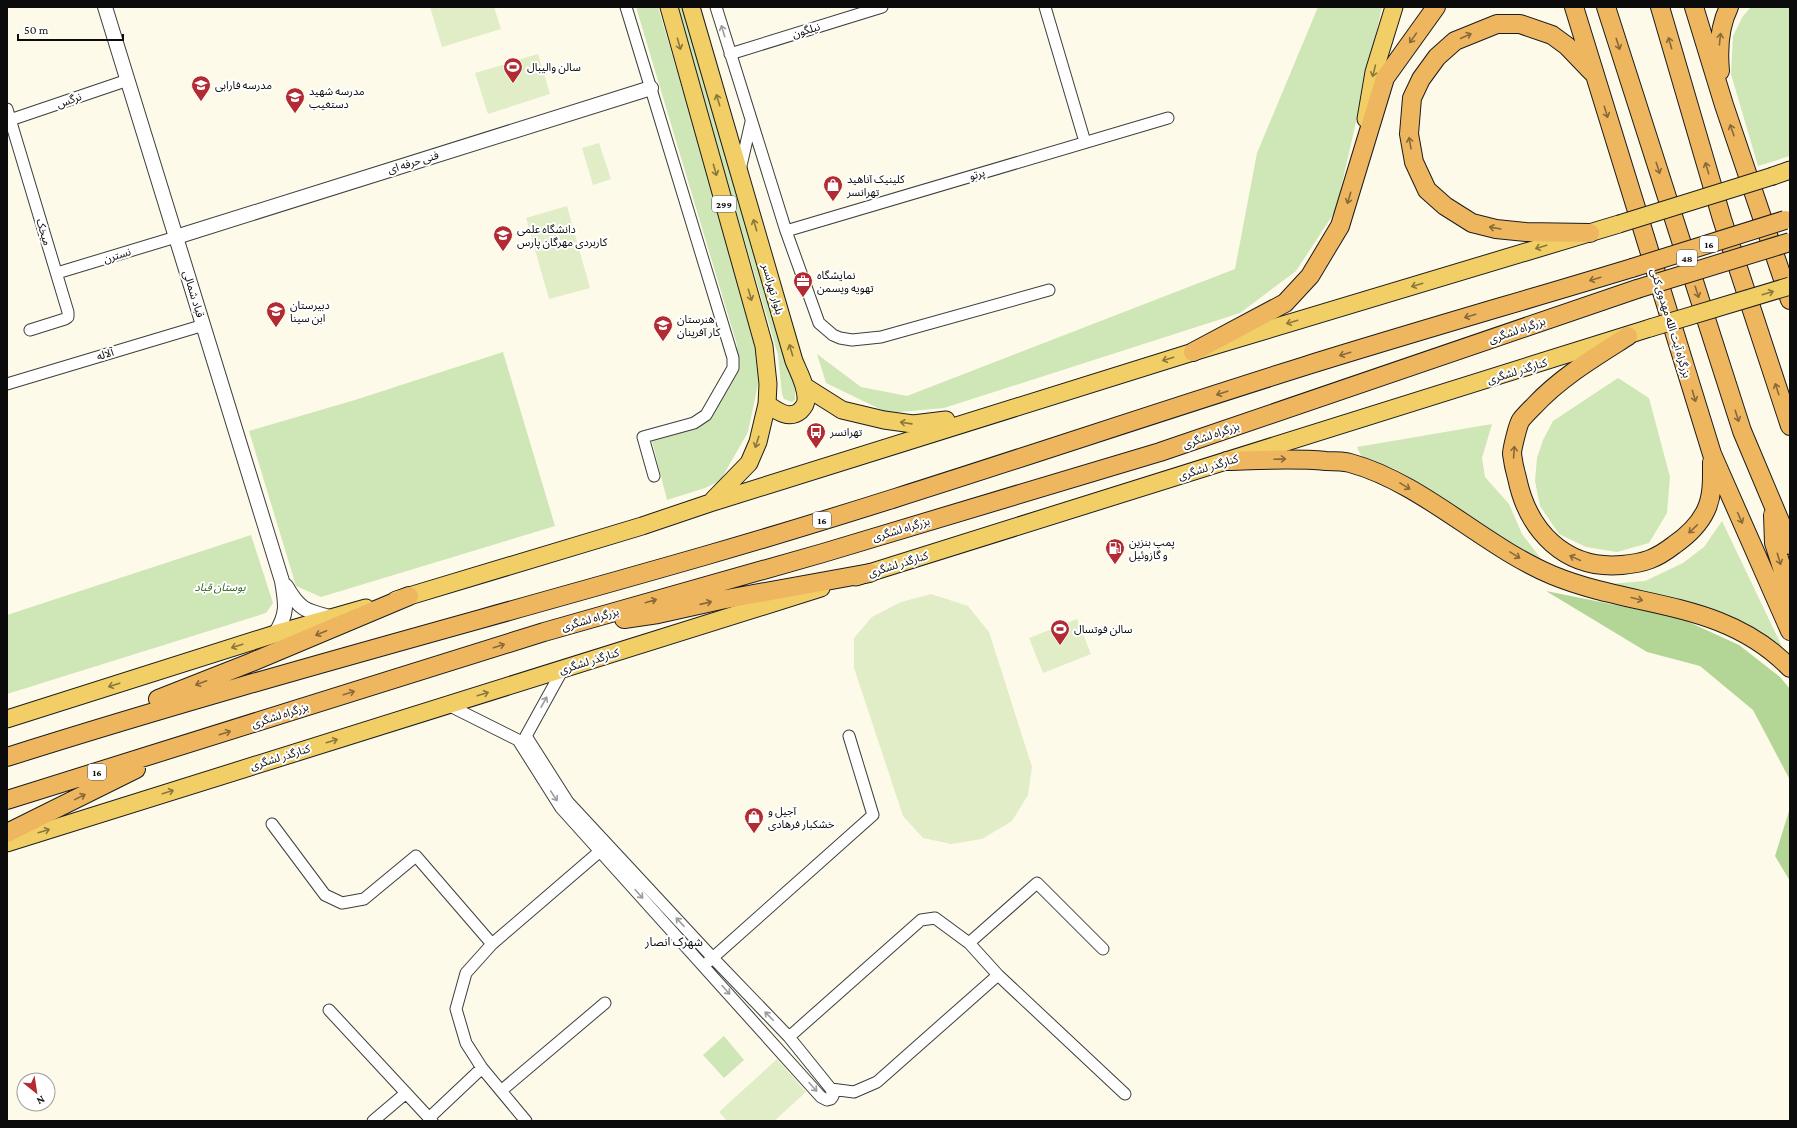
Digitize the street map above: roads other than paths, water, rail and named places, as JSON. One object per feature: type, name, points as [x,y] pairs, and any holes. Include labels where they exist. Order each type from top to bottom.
[{"type":"highway","points":[[1193,352],[1285,303],[1310,276],[1340,226],[1385,78],[1436,7]]},
{"type":"highway","name":"بزرگراه آیت الله مهدوی کنی","points":[[1574,7],[1712,454],[1790,631]]},
{"type":"highway","name":"48","points":[[1606,7],[1742,431],[1772,506],[1790,545]]},
{"type":"highway","points":[[1660,7],[1722,219],[1790,426]]},
{"type":"highway","points":[[1694,7],[1724,105],[1790,300]]},
{"type":"highway","points":[[1724,105],[1719,61],[1720,38],[1723,19],[1729,7]]},
{"type":"highway","points":[[1590,233],[1526,232],[1496,229],[1472,223],[1445,206],[1427,190],[1414,162],[1409,134],[1412,98],[1421,78],[1437,56],[1455,41],[1497,24],[1520,24],[1552,35],[1567,46],[1594,74]]},
{"type":"highway","name":"16","points":[[7,757],[168,707],[418,635],[704,556],[994,468],[1306,365],[1632,268],[1788,219]]},
{"type":"highway","name":"بزرگراه لشگری","points":[[7,800],[544,632],[823,553],[1160,452],[1637,289],[1790,242]]},
{"type":"highway","points":[[1628,336],[1570,374],[1544,396],[1521,420],[1512,453],[1520,496],[1537,528],[1561,550],[1574,559],[1589,564],[1606,567],[1641,564],[1661,555],[1697,526],[1707,509],[1713,485],[1712,454]]},
{"type":"highway","points":[[1227,461],[1304,459],[1350,463],[1397,482],[1524,561],[1552,575],[1581,585],[1705,615],[1741,631],[1777,655],[1790,668]]},
{"type":"highway","points":[[1772,506],[1774,543],[1790,602]]},
{"type":"highway","points":[[544,632],[658,614],[721,600],[870,573]]},
{"type":"highway","points":[[28,750],[252,662],[409,596]]},
{"type":"highway","points":[[7,833],[187,744]]},
{"type":"main road","name":"299","points":[[668,7],[764,346],[768,384],[767,404],[758,442],[749,463],[710,503]]},
{"type":"main road","name":"بلوار تهرانسر","points":[[691,7],[740,171],[794,361],[804,386]]},
{"type":"main road","points":[[1360,161],[1374,72],[1394,7]]},
{"type":"main road","points":[[7,719],[274,634],[409,596],[642,526],[986,416],[1193,352],[1590,233],[1790,170]]},
{"type":"main road","name":"کنارگذر لشگری","points":[[7,843],[1650,328],[1790,286]]},
{"type":"main road","points":[[767,404],[779,412],[791,415],[797,413],[802,409],[806,401],[804,386]]},
{"type":"main road","points":[[804,386],[842,410],[884,420],[913,424],[986,416]]},
{"type":"street","name":"قباد شمالی","points":[[105,7],[282,581]]},
{"type":"street","points":[[626,7],[734,358],[733,368],[706,415],[694,423],[643,437],[654,476]]},
{"type":"street","points":[[716,7],[786,231],[819,323],[840,338],[852,340],[881,337],[1049,290]]},
{"type":"street","name":"نیلگون","points":[[730,54],[882,7]]},
{"type":"street","points":[[1045,7],[1085,142]]},
{"type":"street","name":"نرگس","points":[[10,120],[128,80]]},
{"type":"street","name":"فنی حرفه ای","points":[[176,236],[651,88]]},
{"type":"street","name":"میخک","points":[[7,109],[68,312],[68,317],[65,319],[30,330]]},
{"type":"street","name":"پرتو","points":[[786,231],[1168,118]]},
{"type":"street","points":[[740,171],[751,121]]},
{"type":"street","name":"نسترن","points":[[57,273],[176,236]]},
{"type":"street","name":"آلاله","points":[[7,384],[204,325]]},
{"type":"street","points":[[282,581],[295,602],[302,608],[330,617]]},
{"type":"street","points":[[274,634],[285,615],[286,602],[282,581]]},
{"type":"street","points":[[448,705],[518,740],[561,808],[604,848],[789,1037],[831,1088],[833,1096],[831,1098],[827,1100],[822,1097],[704,966],[604,848],[568,802],[526,736],[563,669]]},
{"type":"street","points":[[704,966],[873,815],[849,736]]},
{"type":"street","points":[[272,824],[325,895],[342,903],[364,899],[416,856],[492,944]]},
{"type":"street","points":[[526,1121],[482,1068],[466,1043],[456,1009],[466,973],[492,944],[604,848]]},
{"type":"street","points":[[970,943],[1037,883],[1103,949]]},
{"type":"street","points":[[789,1037],[921,920],[935,918],[970,943],[998,975],[1124,1094]]},
{"type":"street","points":[[831,1088],[854,1092],[877,1082],[998,975]]},
{"type":"street","points":[[501,1091],[605,1003]]},
{"type":"street","points":[[329,1010],[430,1119],[482,1068]]},
{"type":"street","points":[[373,1121],[406,1093]]},
{"type":"place","name":"سالن والیبال","points":[[513,84]]},
{"type":"place","name":"مدرسه فارابی","points":[[201,102]]},
{"type":"place","name":"مدرسه شهید دستغیب","points":[[295,114]]},
{"type":"place","name":"کلینیک آناهید تهرانسر","points":[[833,202]]},
{"type":"place","name":"دانشگاه علمی کاربردی مهرگان پارس","points":[[503,252]]},
{"type":"place","name":"نمایشگاه تهویه ویسمن","points":[[803,298]]},
{"type":"place","name":"دبیرستان ابن سینا","points":[[276,328]]},
{"type":"place","name":"هنرستان کار آفرینان","points":[[663,342]]},
{"type":"place","name":"تهرانسر","points":[[816,449]]},
{"type":"place","name":"پمپ بنزین و گازوئیل","points":[[1115,565]]},
{"type":"place","name":"سالن فوتسال","points":[[1060,646]]},
{"type":"place","name":"آجیل و خشکبار فرهادی","points":[[754,834]]},
{"type":"district","name":"شهرک انصار","points":[[674,942]]},
{"type":"park label","name":"بوستان قباد","points":[[220,587]]}]
